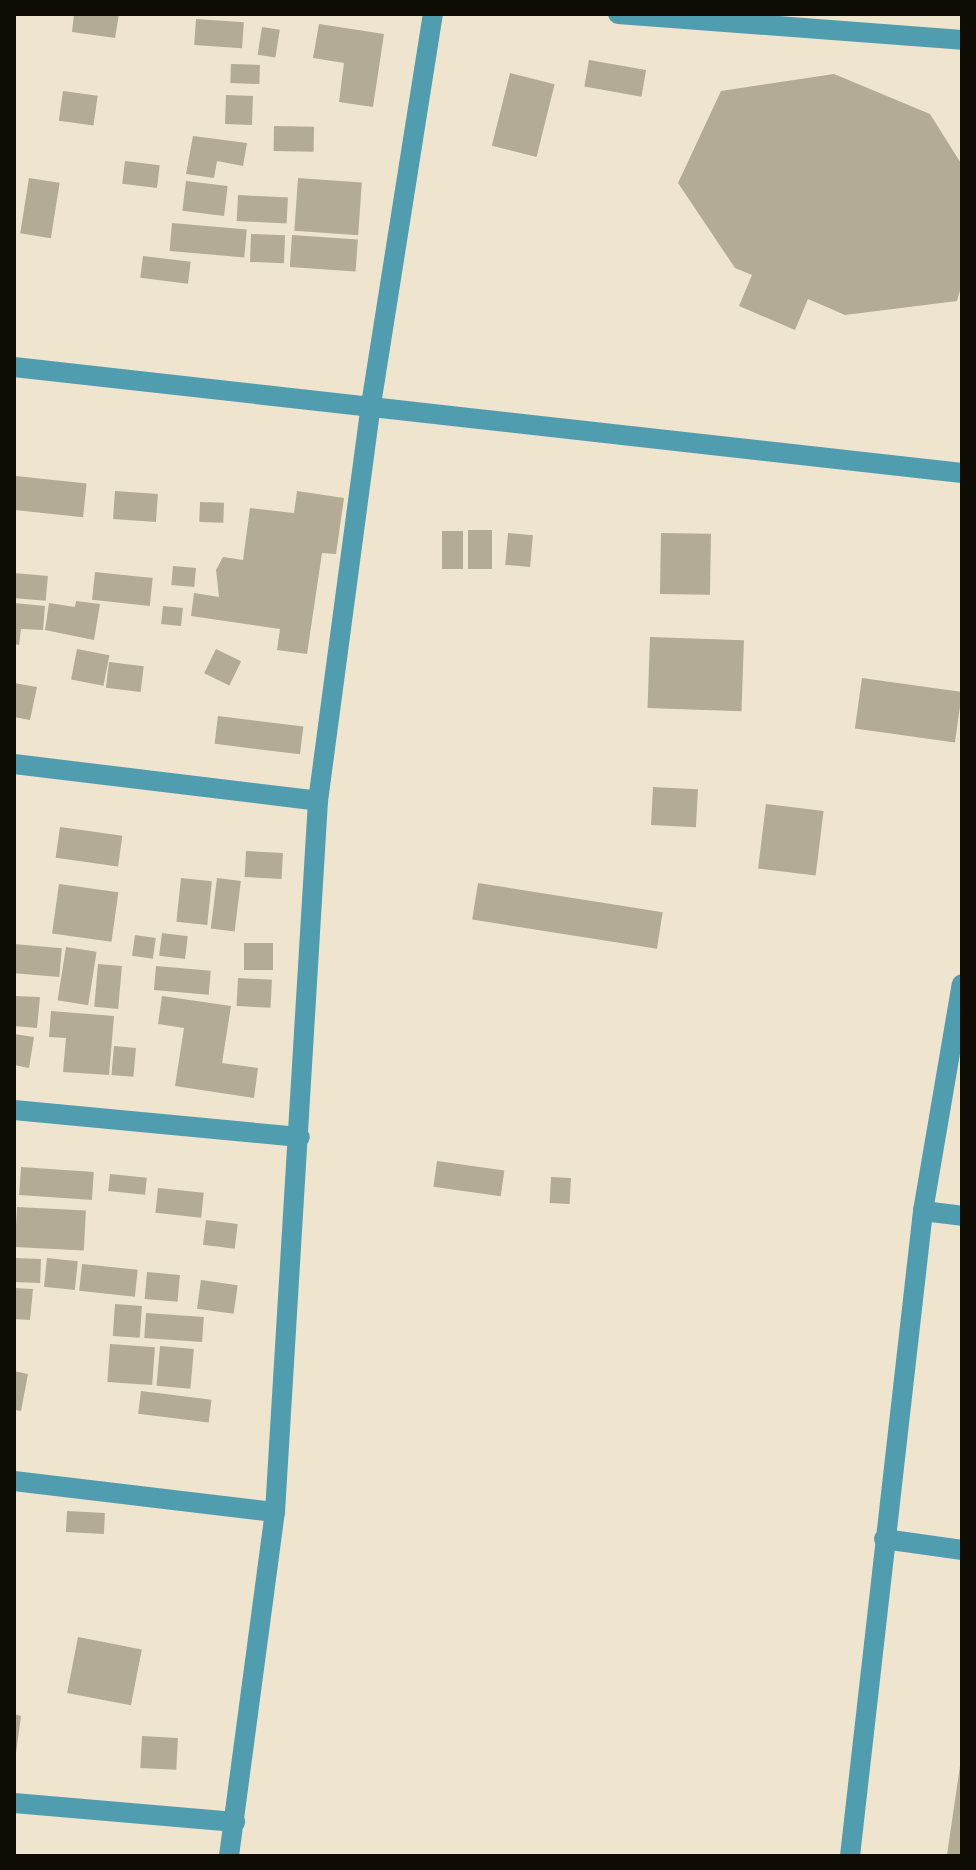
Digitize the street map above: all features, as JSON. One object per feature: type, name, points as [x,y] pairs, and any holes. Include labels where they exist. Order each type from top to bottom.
[{"type":"street","points":[[229,1856],[275,1512],[318,801],[370,411],[433,14]]},
{"type":"street","points":[[618,14],[962,40]]},
{"type":"street","points":[[14,367],[370,411],[962,473]]},
{"type":"street","points":[[14,764],[318,801]]},
{"type":"street","points":[[850,1856],[923,1211],[962,984]]},
{"type":"street","points":[[14,1110],[300,1137]]},
{"type":"street","points":[[923,1211],[962,1216]]},
{"type":"street","points":[[14,1481],[275,1512]]},
{"type":"street","points":[[884,1539],[962,1550]]},
{"type":"street","points":[[14,1803],[235,1822]]},
{"type":"building","points":[[74,14],[119,14],[115,38],[72,32]]},
{"type":"building","points":[[196,19],[244,22],[242,48],[194,45]]},
{"type":"building","points":[[319,24],[384,34],[373,107],[339,102],[344,63],[313,58]]},
{"type":"building","points":[[262,27],[280,30],[275,57],[258,55]]},
{"type":"building","points":[[589,60],[646,70],[641,97],[584,87]]},
{"type":"building","points":[[231,64],[260,65],[259,84],[230,83]]},
{"type":"building","points":[[510,73],[555,84],[536,157],[492,146]]},
{"type":"building","points":[[834,74],[930,114],[962,165],[962,284],[957,301],[845,315],[808,299],[795,330],[739,306],[752,275],[735,268],[678,183],[721,91]]},
{"type":"building","points":[[63,91],[98,96],[93,126],[59,121]]},
{"type":"building","points":[[226,95],[253,96],[252,125],[225,124]]},
{"type":"building","points":[[274,126],[314,127],[314,152],[274,151]]},
{"type":"building","points":[[193,136],[247,143],[243,166],[217,161],[214,178],[186,174]]},
{"type":"building","points":[[125,161],[160,165],[157,188],[122,184]]},
{"type":"building","points":[[29,178],[60,183],[51,238],[20,233]]},
{"type":"building","points":[[298,178],[362,182],[358,235],[294,231]]},
{"type":"building","points":[[186,181],[228,186],[224,216],[182,211]]},
{"type":"building","points":[[238,195],[288,198],[287,224],[237,221]]},
{"type":"building","points":[[172,223],[247,230],[244,257],[170,251]]},
{"type":"building","points":[[251,234],[285,235],[284,263],[250,262]]},
{"type":"building","points":[[292,235],[358,240],[356,272],[290,267]]},
{"type":"building","points":[[143,256],[191,262],[188,284],[140,278]]},
{"type":"building","points":[[16,476],[87,483],[83,517],[14,510]]},
{"type":"building","points":[[115,491],[158,494],[156,522],[113,519]]},
{"type":"building","points":[[297,491],[344,498],[336,554],[322,553],[307,654],[277,650],[280,629],[191,616],[194,593],[219,597],[216,570],[223,557],[243,560],[250,508],[294,513]]},
{"type":"building","points":[[200,502],[224,503],[223,523],[199,522]]},
{"type":"building","points":[[468,530],[492,530],[492,569],[468,569]]},
{"type":"building","points":[[442,531],[463,531],[463,569],[442,569]]},
{"type":"building","points":[[508,533],[533,535],[530,567],[505,565]]},
{"type":"building","points":[[661,533],[711,534],[710,595],[660,594]]},
{"type":"building","points":[[173,566],[196,568],[194,587],[171,585]]},
{"type":"building","points":[[95,572],[153,578],[150,606],[92,600]]},
{"type":"building","points":[[14,573],[48,576],[46,601],[14,598]]},
{"type":"building","points":[[76,601],[100,604],[94,640],[45,630],[49,603],[75,607]]},
{"type":"building","points":[[14,603],[45,606],[43,630],[21,629],[19,645],[14,644]]},
{"type":"building","points":[[163,606],[183,608],[181,626],[161,624]]},
{"type":"building","points":[[650,637],[744,640],[741,711],[648,708]]},
{"type":"building","points":[[77,649],[109,655],[103,686],[71,679]]},
{"type":"building","points":[[216,649],[241,661],[229,686],[204,673]]},
{"type":"building","points":[[109,662],[144,666],[141,692],[106,688]]},
{"type":"building","points":[[862,678],[962,692],[955,743],[855,729]]},
{"type":"building","points":[[14,683],[37,687],[30,720],[14,717]]},
{"type":"building","points":[[218,716],[303,726],[300,754],[215,744]]},
{"type":"building","points":[[653,787],[698,789],[696,827],[651,825]]},
{"type":"building","points":[[766,804],[824,811],[816,876],[758,869]]},
{"type":"building","points":[[60,827],[122,836],[118,866],[56,858]]},
{"type":"building","points":[[246,851],[283,853],[282,879],[245,877]]},
{"type":"building","points":[[181,878],[212,881],[207,925],[176,922]]},
{"type":"building","points":[[217,878],[241,881],[235,932],[211,929]]},
{"type":"building","points":[[478,883],[663,912],[657,949],[472,920]]},
{"type":"building","points":[[59,884],[118,892],[111,942],[52,934]]},
{"type":"building","points":[[162,933],[188,936],[185,959],[159,956]]},
{"type":"building","points":[[135,935],[156,938],[153,959],[132,956]]},
{"type":"building","points":[[244,943],[273,943],[273,970],[244,970]]},
{"type":"building","points":[[14,944],[62,948],[59,977],[14,973]]},
{"type":"building","points":[[66,947],[97,952],[88,1005],[58,1000]]},
{"type":"building","points":[[98,964],[122,966],[118,1009],[94,1007]]},
{"type":"building","points":[[156,966],[211,971],[209,995],[154,990]]},
{"type":"building","points":[[238,978],[272,980],[270,1008],[237,1006]]},
{"type":"building","points":[[14,996],[40,997],[37,1028],[14,1026]]},
{"type":"building","points":[[162,996],[231,1006],[222,1063],[258,1068],[254,1098],[175,1086],[184,1028],[158,1024]]},
{"type":"building","points":[[51,1011],[114,1016],[109,1075],[63,1072],[66,1038],[49,1037]]},
{"type":"building","points":[[14,1034],[34,1037],[29,1068],[14,1065]]},
{"type":"building","points":[[114,1046],[136,1048],[133,1077],[111,1075]]},
{"type":"building","points":[[437,1161],[504,1170],[501,1196],[433,1187]]},
{"type":"building","points":[[21,1167],[94,1172],[92,1200],[19,1195]]},
{"type":"building","points":[[110,1174],[147,1178],[145,1195],[108,1191]]},
{"type":"building","points":[[551,1177],[571,1178],[570,1204],[550,1203]]},
{"type":"building","points":[[158,1188],[204,1193],[201,1218],[155,1213]]},
{"type":"building","points":[[17,1207],[86,1211],[84,1251],[15,1247]]},
{"type":"building","points":[[206,1220],[238,1224],[235,1249],[203,1245]]},
{"type":"building","points":[[14,1258],[41,1259],[40,1283],[14,1282]]},
{"type":"building","points":[[47,1258],[78,1261],[75,1290],[44,1287]]},
{"type":"building","points":[[82,1264],[138,1270],[135,1297],[79,1291]]},
{"type":"building","points":[[147,1272],[180,1275],[178,1302],[145,1299]]},
{"type":"building","points":[[201,1280],[238,1285],[234,1314],[197,1309]]},
{"type":"building","points":[[14,1288],[33,1289],[30,1320],[14,1319]]},
{"type":"building","points":[[115,1304],[142,1306],[140,1338],[113,1336]]},
{"type":"building","points":[[146,1313],[204,1317],[202,1342],[144,1338]]},
{"type":"building","points":[[110,1344],[155,1347],[152,1385],[107,1382]]},
{"type":"building","points":[[160,1346],[194,1349],[190,1389],[157,1386]]},
{"type":"building","points":[[14,1371],[28,1374],[21,1411],[14,1410]]},
{"type":"building","points":[[141,1391],[211,1400],[209,1422],[138,1414]]},
{"type":"building","points":[[67,1511],[105,1513],[104,1534],[66,1532]]},
{"type":"building","points":[[78,1637],[142,1649],[131,1705],[67,1693]]},
{"type":"building","points":[[14,1714],[21,1716],[16,1753],[14,1753]]},
{"type":"building","points":[[142,1736],[178,1738],[176,1770],[140,1768]]},
{"type":"building","points":[[960,1766],[962,1856],[953,1856],[947,1855]]}]
